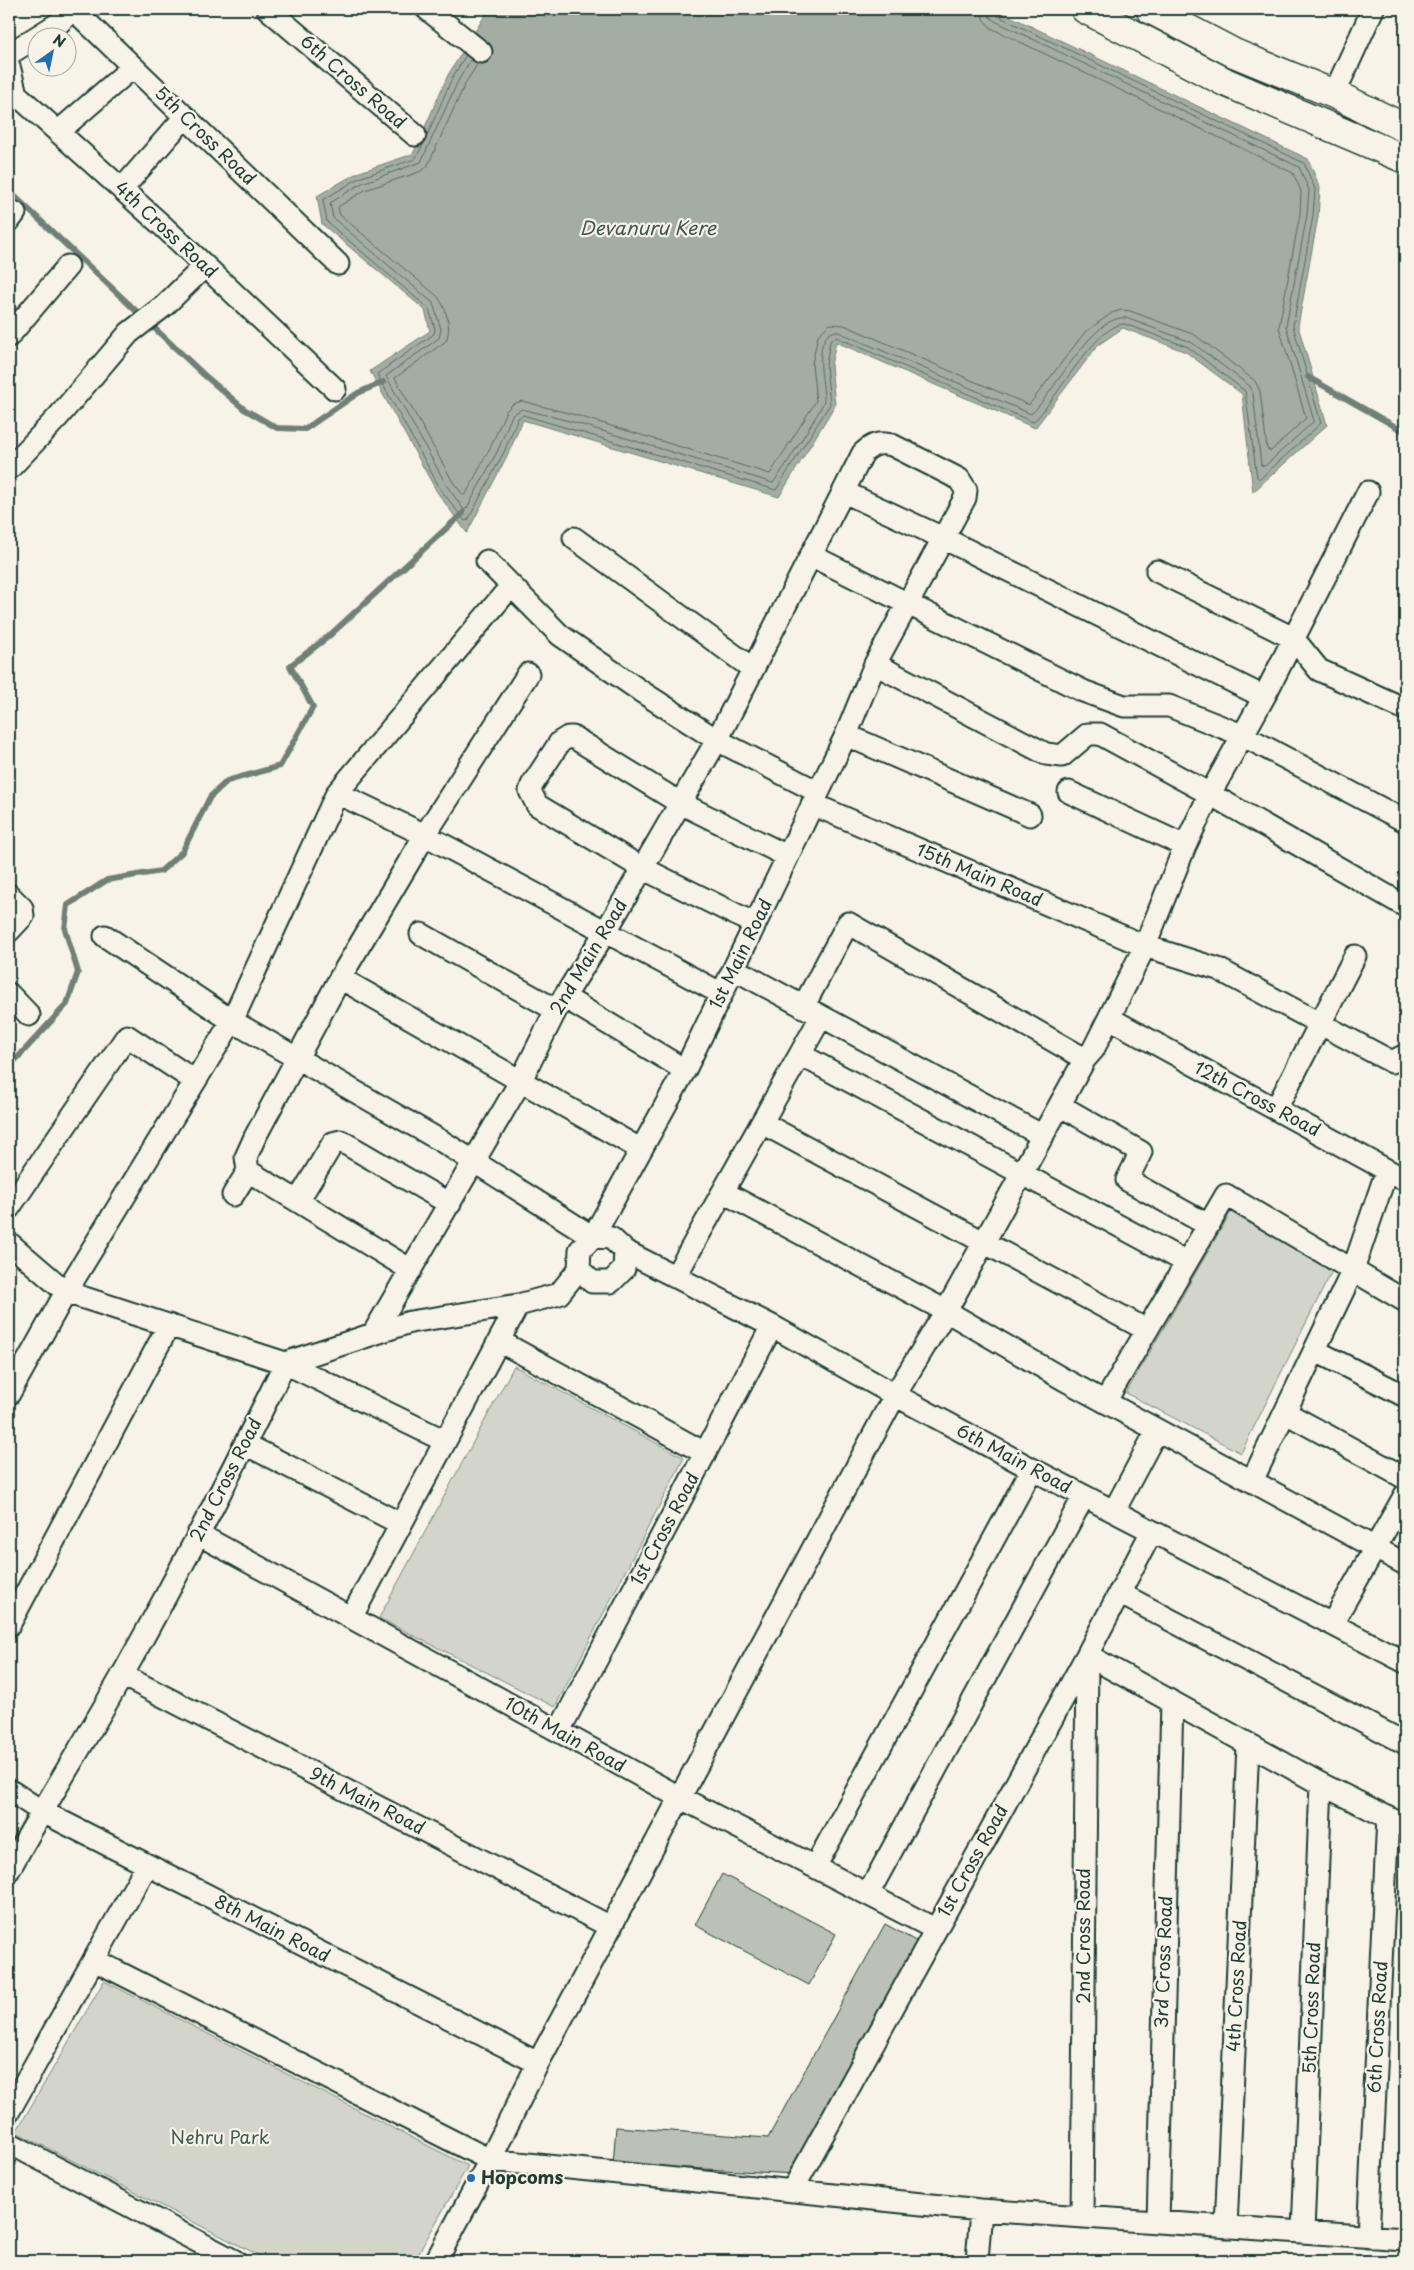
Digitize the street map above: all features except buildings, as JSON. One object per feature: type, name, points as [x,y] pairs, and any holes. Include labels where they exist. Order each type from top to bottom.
[{"type":"street","points":[[9,54],[58,23],[73,9]]},
{"type":"street","name":"5th Cross Road","points":[[73,9],[338,264]]},
{"type":"street","name":"6th Cross Road","points":[[268,9],[415,135]]},
{"type":"street","points":[[427,9],[481,52]]},
{"type":"street","points":[[1084,9],[1225,82],[1405,159]]},
{"type":"street","points":[[1150,9],[1234,53],[1334,94],[1405,128]]},
{"type":"street","points":[[1334,94],[1373,9]]},
{"type":"street","name":"4th Cross Road","points":[[9,66],[16,94],[122,189],[335,389]]},
{"type":"street","points":[[58,132],[133,67]]},
{"type":"street","points":[[122,189],[185,117]]},
{"type":"street","points":[[9,336],[68,266]]},
{"type":"street","points":[[9,469],[58,417],[129,333],[164,306],[205,266]]},
{"type":"street","name":"2nd Main Road","points":[[373,1334],[520,1082],[560,1004],[606,931],[717,740],[863,453],[871,446],[880,442],[892,445],[958,479],[964,484],[966,490],[965,498],[943,538]]},
{"type":"street","points":[[844,492],[943,538],[1264,697]]},
{"type":"street","points":[[436,2261],[490,2160],[538,2064],[895,1395],[946,1311],[1061,1106],[1085,1059],[1093,1050],[1145,946],[1185,846],[1210,794],[1264,697],[1368,492]]},
{"type":"street","points":[[574,538],[754,669]]},
{"type":"street","name":"1st Main Road","points":[[593,1238],[640,1149],[685,1070],[846,735],[875,664],[943,538]]},
{"type":"street","points":[[812,556],[1104,699],[1124,706],[1168,706],[1242,735],[1405,822]]},
{"type":"street","name":"15th Main Road","points":[[487,561],[560,635],[642,692],[717,740],[815,798],[1145,946],[1218,969],[1392,1062],[1405,1054]]},
{"type":"street","points":[[1157,571],[1293,638],[1319,670],[1405,710]]},
{"type":"street","points":[[9,1394],[66,1292],[232,1021],[338,793],[511,586]]},
{"type":"street","points":[[875,664],[1046,754],[1062,756],[1088,734],[1100,734],[1210,794],[1405,906]]},
{"type":"street","points":[[233,1195],[248,1171],[246,1157],[250,1146],[340,978],[425,835],[528,674]]},
{"type":"street","points":[[846,735],[1030,815]]},
{"type":"street","points":[[755,924],[642,868],[537,805],[530,791],[532,785],[560,742],[568,736],[573,737],[680,803],[787,856]]},
{"type":"street","points":[[1069,792],[1185,846]]},
{"type":"street","points":[[338,793],[425,835],[722,994]]},
{"type":"street","points":[[9,895],[22,908],[23,916],[9,931]]},
{"type":"street","points":[[675,1276],[801,1056],[812,1012],[848,923],[1085,1059]]},
{"type":"street","points":[[421,934],[685,1070]]},
{"type":"street","points":[[105,936],[232,1021],[474,1162],[593,1238],[611,1238],[625,1251],[624,1269],[611,1282],[592,1282],[580,1269]]},
{"type":"street","points":[[1276,1110],[1355,956]]},
{"type":"street","points":[[734,969],[1043,1136]]},
{"type":"street","points":[[340,978],[640,1149]]},
{"type":"street","points":[[9,994],[29,1015]]},
{"type":"street","name":"12th Cross Road","points":[[1109,1018],[1396,1175]]},
{"type":"street","points":[[9,1208],[127,1036],[195,1080]]},
{"type":"street","points":[[801,1056],[1186,1262]]},
{"type":"street","points":[[1061,1106],[1141,1152],[1127,1180],[1208,1225]]},
{"type":"street","points":[[762,1123],[1147,1330]]},
{"type":"street","points":[[298,1201],[333,1142],[341,1141],[450,1204]]},
{"type":"street","points":[[248,1171],[411,1270]]},
{"type":"street","points":[[1252,1481],[1316,1351],[1396,1175]]},
{"type":"street","points":[[723,1192],[946,1311],[1106,1402],[1405,1564]]},
{"type":"street","points":[[1106,1402],[1226,1195],[1405,1301]]},
{"type":"street","points":[[285,1363],[410,1322],[518,1305],[559,1294],[580,1269],[580,1250],[593,1238]]},
{"type":"street","points":[[9,1243],[66,1292],[285,1363],[445,1441]]},
{"type":"street","name":"6th Main Road","points":[[625,1251],[772,1326],[1032,1469],[1405,1662]]},
{"type":"street","points":[[352,1618],[518,1305]]},
{"type":"street","points":[[9,1626],[169,1325]]},
{"type":"street","name":"1st Cross Road","points":[[558,1731],[772,1326]]},
{"type":"street","points":[[499,1341],[705,1453]]},
{"type":"street","points":[[1316,1351],[1405,1396]]},
{"type":"street","name":"2nd Cross Road","points":[[9,1870],[41,1811],[122,1675],[198,1534],[285,1363]]},
{"type":"street","points":[[1286,1413],[1405,1478]]},
{"type":"street","points":[[1114,1512],[1157,1430]]},
{"type":"street","points":[[245,1444],[401,1524]]},
{"type":"street","points":[[815,1867],[1032,1469]]},
{"type":"street","points":[[1332,1624],[1405,1495]]},
{"type":"street","points":[[868,1894],[1084,1496]]},
{"type":"street","name":"1st Cross Road","points":[[792,2191],[1152,1531]]},
{"type":"street","name":"10th Main Road","points":[[198,1534],[681,1798],[935,1929]]},
{"type":"street","points":[[1119,1593],[1405,1743]]},
{"type":"street","points":[[1086,1655],[1248,1745],[1396,1822]]},
{"type":"street","name":"2nd Cross Road","points":[[1082,2217],[1086,1655]]},
{"type":"street","name":"9th Main Road","points":[[122,1675],[611,1927]]},
{"type":"street","name":"3rd Cross Road","points":[[1158,2222],[1172,1702]]},
{"type":"street","name":"4th Cross Road","points":[[1226,2227],[1248,1745]]},
{"type":"street","name":"5th Cross Road","points":[[1303,2232],[1321,1784]]},
{"type":"street","name":"8th Main Road","points":[[9,1790],[41,1811],[538,2064]]},
{"type":"street","name":"6th Cross Road","points":[[1368,2237],[1396,1822]]},
{"type":"street","points":[[9,2111],[147,1865]]},
{"type":"street","points":[[94,1960],[490,2160],[981,2210],[1405,2239]]},
{"type":"street","points":[[9,2143],[235,2261]]},
{"type":"street","points":[[977,2261],[981,2210]]},
{"type":"green space","points":[[1231,1212],[1332,1271],[1241,1453],[1126,1393]]},
{"type":"green space","points":[[514,1366],[684,1458],[555,1707],[379,1618]]},
{"type":"green space","name":"Nehru Park","points":[[104,1981],[468,2166],[414,2261],[270,2261],[16,2132]]},
{"type":"water","name":"Devanuru Kere","points":[[489,9],[995,9],[1308,159],[1320,188],[1318,217],[1298,326],[1327,425],[1253,492],[1242,394],[1186,352],[1123,328],[1098,345],[1035,428],[836,342],[831,365],[835,405],[779,497],[523,420],[508,454],[467,533],[437,492],[370,371],[430,331],[425,310],[322,224],[317,196],[357,173],[413,154],[448,75]]},
{"type":"waterway","points":[[9,191],[203,374],[244,409],[277,428],[305,429],[358,393],[383,382]]},
{"type":"waterway","points":[[1308,377],[1405,432]]},
{"type":"waterway","points":[[9,1067],[67,1004],[78,972],[65,929],[68,905],[107,880],[161,871],[182,852],[210,797],[227,781],[280,766],[313,707],[290,666],[329,636],[463,513]]},
{"type":"place","name":"Hopcoms","points":[[471,2178]]}]
